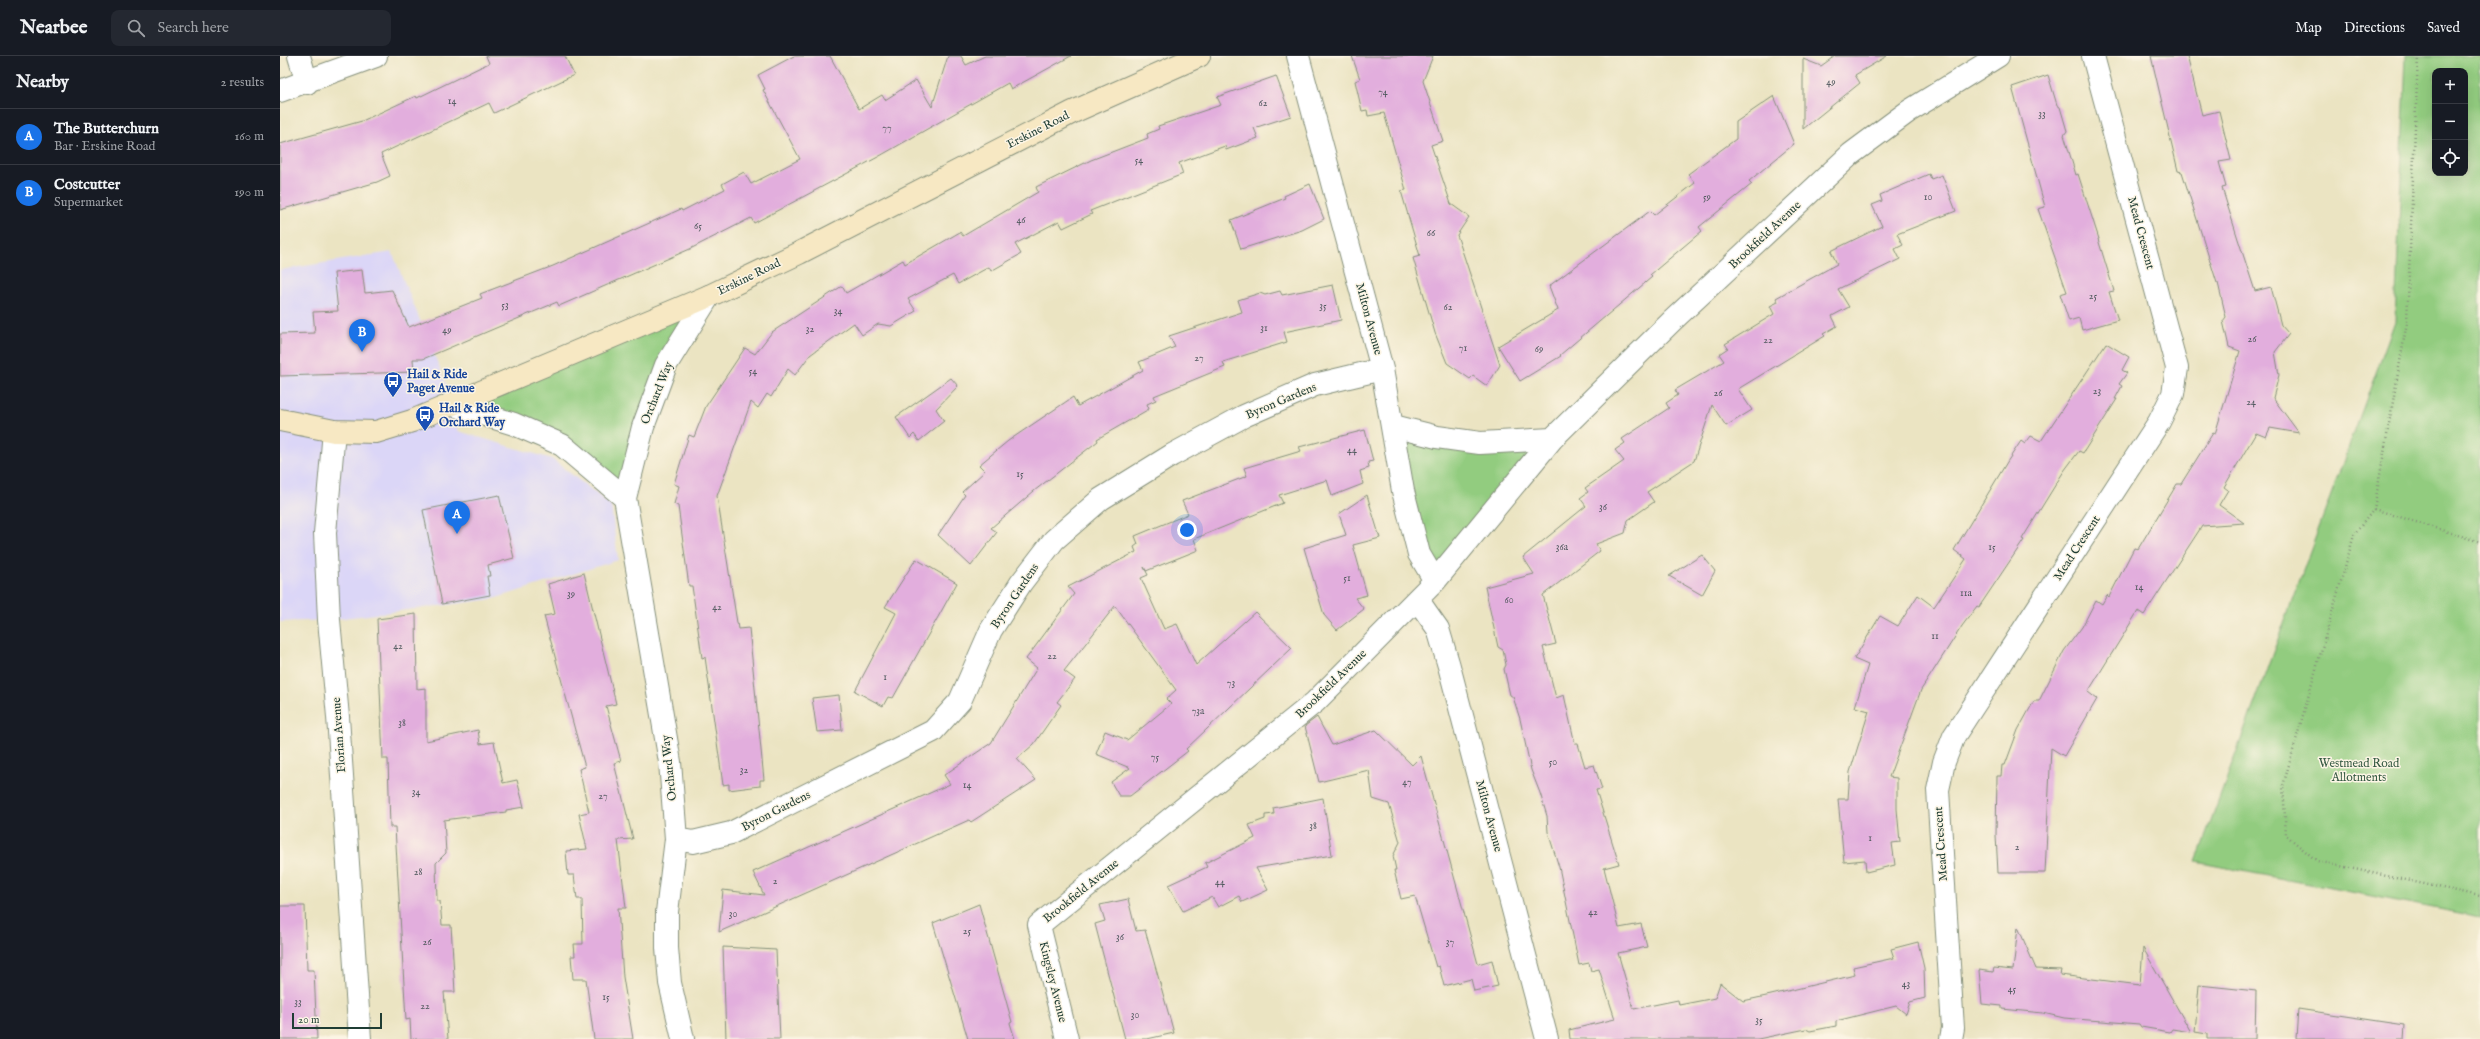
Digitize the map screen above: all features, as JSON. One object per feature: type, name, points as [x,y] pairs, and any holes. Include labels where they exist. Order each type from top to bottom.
[{"type":"street","points":[[299,56],[307,83]]},
{"type":"street","points":[[280,91],[307,83],[376,56]]},
{"type":"street","name":"Erskine Road","points":[[280,420],[334,431],[376,432],[412,421],[709,296],[799,253],[1073,112],[1199,56]]},
{"type":"street","name":"Milton Avenue","points":[[1298,56],[1382,369],[1403,491],[1419,554],[1435,581]]},
{"type":"street","name":"Brookfield Avenue","points":[[1039,925],[1315,702],[1435,581],[1552,439],[1673,320],[1851,154],[1909,111],[1998,56]]},
{"type":"street","name":"Mead Crescent","points":[[1951,1039],[1953,1028],[1938,790],[1944,762],[1954,736],[2159,422],[2173,394],[2177,368],[2093,56]]},
{"type":"street","name":"Orchard Way","points":[[683,1039],[670,983],[667,948],[667,912],[676,839],[670,762],[625,498],[643,427],[666,365],[709,296]]},
{"type":"street","name":"Byron Gardens","points":[[676,839],[693,842],[731,833],[933,731],[960,701],[991,630],[1020,583],[1054,540],[1101,499],[1172,455],[1244,416],[1315,385],[1382,369]]},
{"type":"street","points":[[450,404],[514,424],[562,445],[625,498]]},
{"type":"street","points":[[1393,426],[1437,436],[1480,442],[1552,439]]},
{"type":"street","name":"Florian Avenue","points":[[334,431],[325,533],[328,612],[338,717],[360,1039]]},
{"type":"street","name":"Milton Avenue","points":[[1417,599],[1438,629],[1449,666],[1547,1039]]},
{"type":"street","name":"Kingsley Avenue","points":[[1039,925],[1067,1039]]},
{"type":"path","points":[[2418,56],[2407,322],[2374,509],[2354,535],[2283,786],[2286,835],[2317,861],[2480,896]]},
{"type":"path","points":[[2374,509],[2480,542]]},
{"type":"shaded area","points":[[392,252],[452,398],[458,431],[552,459],[611,505],[618,560],[493,599],[329,620],[280,622],[280,270]]},
{"type":"green space","name":"Westmead Road Allotments","points":[[2406,56],[2480,56],[2480,917],[2196,862],[2395,321]]},
{"type":"green space","points":[[697,307],[622,488],[467,403]]},
{"type":"green space","points":[[1399,431],[1538,446],[1436,572],[1426,550]]},
{"type":"building","points":[[486,56],[565,56],[574,75],[494,113],[489,103],[381,154],[390,176],[377,182],[280,210],[280,144],[362,121],[416,96],[417,98],[489,63]]},
{"type":"building","points":[[794,56],[830,56],[859,109],[882,95],[885,100],[916,80],[932,107],[948,56],[961,56],[966,65],[985,56],[1071,56],[1011,89],[1008,83],[878,157],[754,223],[751,218],[690,249],[559,306],[557,302],[423,359],[413,359],[414,372],[280,376],[280,334],[315,333],[313,312],[338,311],[334,273],[362,270],[365,293],[392,290],[409,327],[482,298],[480,294],[553,266],[681,209],[682,211],[725,189],[722,184],[744,172],[751,184],[800,159],[763,90],[765,89],[758,75]]},
{"type":"building","points":[[1352,56],[1433,56],[1423,81],[1443,141],[1431,145],[1451,204],[1469,217],[1457,235],[1500,365],[1487,386],[1473,376],[1470,379],[1447,363],[1435,333],[1413,258],[1420,256],[1401,191],[1406,190],[1384,113],[1368,116],[1367,110],[1362,111],[1355,81],[1360,79]]},
{"type":"building","points":[[1835,56],[1887,56],[1855,75],[1860,83],[1803,129],[1803,59],[1821,66]]},
{"type":"building","points":[[2151,56],[2187,56],[2202,115],[2219,111],[2231,160],[2219,162],[2226,187],[2222,188],[2238,239],[2255,291],[2271,287],[2281,325],[2289,334],[2275,352],[2279,375],[2273,398],[2299,433],[2270,428],[2266,437],[2256,433],[2224,487],[2228,490],[2219,505],[2244,523],[2202,526],[2144,615],[2138,611],[2088,692],[2097,699],[2064,756],[2051,748],[2045,873],[1998,873],[1996,835],[1997,776],[2001,776],[2002,765],[2005,765],[2018,730],[2034,701],[2039,701],[2064,651],[2082,627],[2096,600],[2102,604],[2107,595],[2109,597],[2134,548],[2138,549],[2177,484],[2181,484],[2213,433],[2215,434],[2240,351],[2229,347],[2223,321],[2226,317],[2218,283],[2182,172],[2178,171]]},
{"type":"building","points":[[2048,75],[2067,131],[2064,135],[2076,175],[2078,174],[2114,291],[2109,292],[2118,320],[2082,330],[2079,318],[2069,321],[2060,294],[2067,292],[2038,209],[2045,207],[2012,87]]},
{"type":"building","points":[[1276,76],[1291,116],[1254,128],[1258,138],[1226,150],[1225,146],[1179,163],[1183,174],[1090,211],[1092,214],[1063,228],[1059,221],[1015,244],[1021,254],[991,271],[989,267],[958,284],[953,275],[908,299],[916,311],[891,326],[878,324],[862,335],[854,323],[810,355],[795,375],[788,369],[771,397],[767,394],[758,408],[751,402],[717,496],[738,629],[749,628],[764,780],[760,780],[760,786],[729,790],[729,784],[723,785],[705,657],[702,658],[692,586],[689,586],[678,506],[674,504],[679,486],[674,484],[689,435],[694,437],[706,406],[745,348],[755,354],[772,332],[842,286],[846,293],[903,260],[905,264],[960,232],[963,236],[1038,192],[1036,187],[1091,160],[1148,138],[1147,134],[1159,129],[1158,126],[1221,105],[1217,97]]},
{"type":"building","points":[[1774,96],[1794,144],[1749,181],[1752,184],[1699,227],[1702,231],[1650,275],[1652,277],[1560,355],[1561,356],[1520,381],[1498,346],[1558,310],[1549,286],[1650,211],[1654,215],[1695,183],[1688,174],[1736,139],[1736,122]]},
{"type":"building","points":[[1929,174],[1931,179],[1942,175],[1956,211],[1897,234],[1903,245],[1895,249],[1900,259],[1838,289],[1849,307],[1832,316],[1837,326],[1823,334],[1825,336],[1738,389],[1752,410],[1726,426],[1712,405],[1694,461],[1647,492],[1654,502],[1628,520],[1625,533],[1596,544],[1600,551],[1543,595],[1556,644],[1543,647],[1556,698],[1564,695],[1575,744],[1578,744],[1585,767],[1594,765],[1602,789],[1596,790],[1619,864],[1604,868],[1619,928],[1641,924],[1647,947],[1618,953],[1634,1009],[1678,1000],[1679,1005],[1715,998],[1720,983],[1743,1001],[1771,995],[1855,975],[1853,967],[1894,958],[1891,949],[1918,942],[1924,968],[1925,998],[1910,1002],[1906,1014],[1896,1006],[1836,1021],[1836,1026],[1810,1031],[1806,1029],[1758,1039],[1570,1039],[1569,1030],[1615,1019],[1599,969],[1591,971],[1589,963],[1579,965],[1559,867],[1548,832],[1547,816],[1531,770],[1520,719],[1513,697],[1510,695],[1504,669],[1506,665],[1503,650],[1498,647],[1485,587],[1534,574],[1523,557],[1586,506],[1580,498],[1588,492],[1585,488],[1624,461],[1615,450],[1625,443],[1622,439],[1669,408],[1666,403],[1678,395],[1675,390],[1724,361],[1719,354],[1728,348],[1725,344],[1774,314],[1770,306],[1778,302],[1776,298],[1837,264],[1831,251],[1882,226],[1872,205],[1882,201],[1880,195]]},
{"type":"building","points":[[1310,184],[1324,219],[1302,230],[1241,249],[1231,220],[1285,198],[1284,196]]},
{"type":"building","points":[[1333,285],[1341,320],[1284,332],[1287,342],[1223,362],[1225,367],[1154,396],[1156,400],[1147,404],[1149,409],[1097,439],[1098,441],[1034,491],[991,528],[997,532],[971,566],[938,535],[965,495],[962,492],[985,471],[979,465],[1008,441],[1073,397],[1078,406],[1143,370],[1139,362],[1175,347],[1169,336],[1242,312],[1238,300],[1260,293],[1265,295],[1280,291],[1282,295]]},
{"type":"building","points":[[2106,343],[2129,357],[2122,370],[2127,373],[2119,384],[2122,386],[2115,399],[2117,399],[2083,453],[2079,451],[2064,471],[2022,539],[2024,540],[1979,607],[1977,606],[1962,626],[1921,690],[1889,777],[1897,778],[1897,809],[1900,842],[1892,843],[1895,865],[1866,872],[1865,860],[1844,862],[1838,799],[1848,799],[1850,772],[1869,711],[1855,707],[1868,665],[1854,659],[1880,616],[1898,626],[1918,595],[1934,607],[1966,559],[1954,550],[2007,462],[2021,441],[2025,444],[2031,436],[2041,441]]},
{"type":"building","points":[[951,378],[958,386],[936,409],[944,421],[919,441],[914,434],[910,438],[896,417]]},
{"type":"building","points":[[1365,430],[1373,461],[1368,462],[1369,468],[1360,471],[1363,484],[1332,496],[1327,480],[1279,495],[1283,503],[1194,539],[1198,550],[1146,571],[1148,575],[1141,578],[1164,629],[1177,624],[1196,665],[1255,612],[1292,648],[1186,749],[1188,751],[1130,796],[1119,796],[1111,782],[1130,768],[1096,754],[1105,731],[1127,740],[1171,704],[1166,699],[1176,690],[1115,606],[1064,671],[1075,679],[1057,702],[1061,705],[1034,744],[1017,759],[1036,780],[971,822],[969,820],[719,932],[723,890],[764,895],[753,872],[950,784],[944,775],[991,743],[1037,668],[1026,659],[1074,594],[1068,587],[1136,552],[1134,547],[1138,544],[1135,536],[1188,514],[1182,501],[1247,476],[1244,468],[1301,451],[1299,447]]},
{"type":"building","points":[[499,495],[514,558],[488,565],[490,576],[487,576],[490,595],[442,604],[423,510]]},
{"type":"building","points":[[1367,495],[1380,538],[1353,545],[1367,595],[1355,598],[1364,609],[1337,630],[1324,615],[1304,548],[1346,535],[1339,514]]},
{"type":"building","points":[[1702,555],[1715,571],[1702,595],[1669,576]]},
{"type":"building","points":[[916,559],[957,583],[893,698],[888,697],[883,706],[855,691],[896,613],[885,607]]},
{"type":"building","points":[[584,573],[616,704],[606,706],[621,761],[614,763],[633,839],[618,840],[626,908],[618,908],[623,977],[633,1039],[594,1039],[586,979],[573,979],[571,956],[575,956],[574,944],[583,944],[582,899],[577,899],[574,875],[568,875],[566,851],[587,849],[579,814],[589,812],[579,769],[585,767],[544,616],[555,614],[548,584]]},
{"type":"building","points":[[416,614],[417,689],[426,688],[426,741],[478,730],[480,744],[494,742],[503,783],[517,780],[524,807],[506,810],[506,812],[444,820],[446,853],[436,863],[437,901],[440,901],[442,925],[451,925],[455,992],[444,992],[448,1039],[411,1039],[410,1019],[406,1020],[395,827],[390,827],[388,759],[383,759],[377,619]]},
{"type":"building","points":[[839,695],[842,730],[817,732],[812,698]]},
{"type":"building","points":[[1317,717],[1332,745],[1376,730],[1412,765],[1421,756],[1478,964],[1492,960],[1498,986],[1474,991],[1471,979],[1444,986],[1439,966],[1436,967],[1415,896],[1401,899],[1394,870],[1396,870],[1393,856],[1400,842],[1389,804],[1373,799],[1369,770],[1319,782],[1305,726]]},
{"type":"building","points":[[1323,798],[1332,855],[1256,868],[1268,890],[1242,902],[1239,896],[1218,907],[1212,897],[1183,911],[1168,885],[1207,867],[1205,863],[1255,838],[1249,825],[1265,819],[1265,815],[1274,814],[1273,808]]},
{"type":"building","points":[[1128,899],[1136,931],[1145,930],[1174,1033],[1147,1039],[1125,1039],[1095,924],[1105,921],[1100,905]]},
{"type":"building","points":[[979,904],[1012,1022],[1010,1023],[1015,1039],[968,1039],[933,923]]},
{"type":"building","points":[[280,906],[305,906],[307,970],[314,970],[317,1039],[280,1039]]},
{"type":"building","points":[[2018,927],[2036,969],[2061,970],[2060,975],[2140,985],[2143,948],[2191,1032],[2172,1029],[2170,1032],[2141,1027],[2139,1024],[2064,1018],[2043,1013],[2002,1009],[2002,1006],[1982,1004],[1979,970],[1993,972],[1994,968],[2013,970]]},
{"type":"building","points":[[723,947],[776,950],[780,1039],[726,1039]]},
{"type":"building","points":[[2199,985],[2256,991],[2255,1039],[2207,1039],[2207,1034],[2195,1032]]},
{"type":"building","points":[[2298,1009],[2405,1025],[2404,1039],[2296,1039]]},
{"type":"place","name":"Costcutter","points":[[362,352]]},
{"type":"place","name":"Hail & Ride Paget Avenue","points":[[393,398]]},
{"type":"place","name":"Hail & Ride Orchard Way","points":[[425,432]]},
{"type":"place","name":"The Butterchurn","points":[[457,534]]}]
